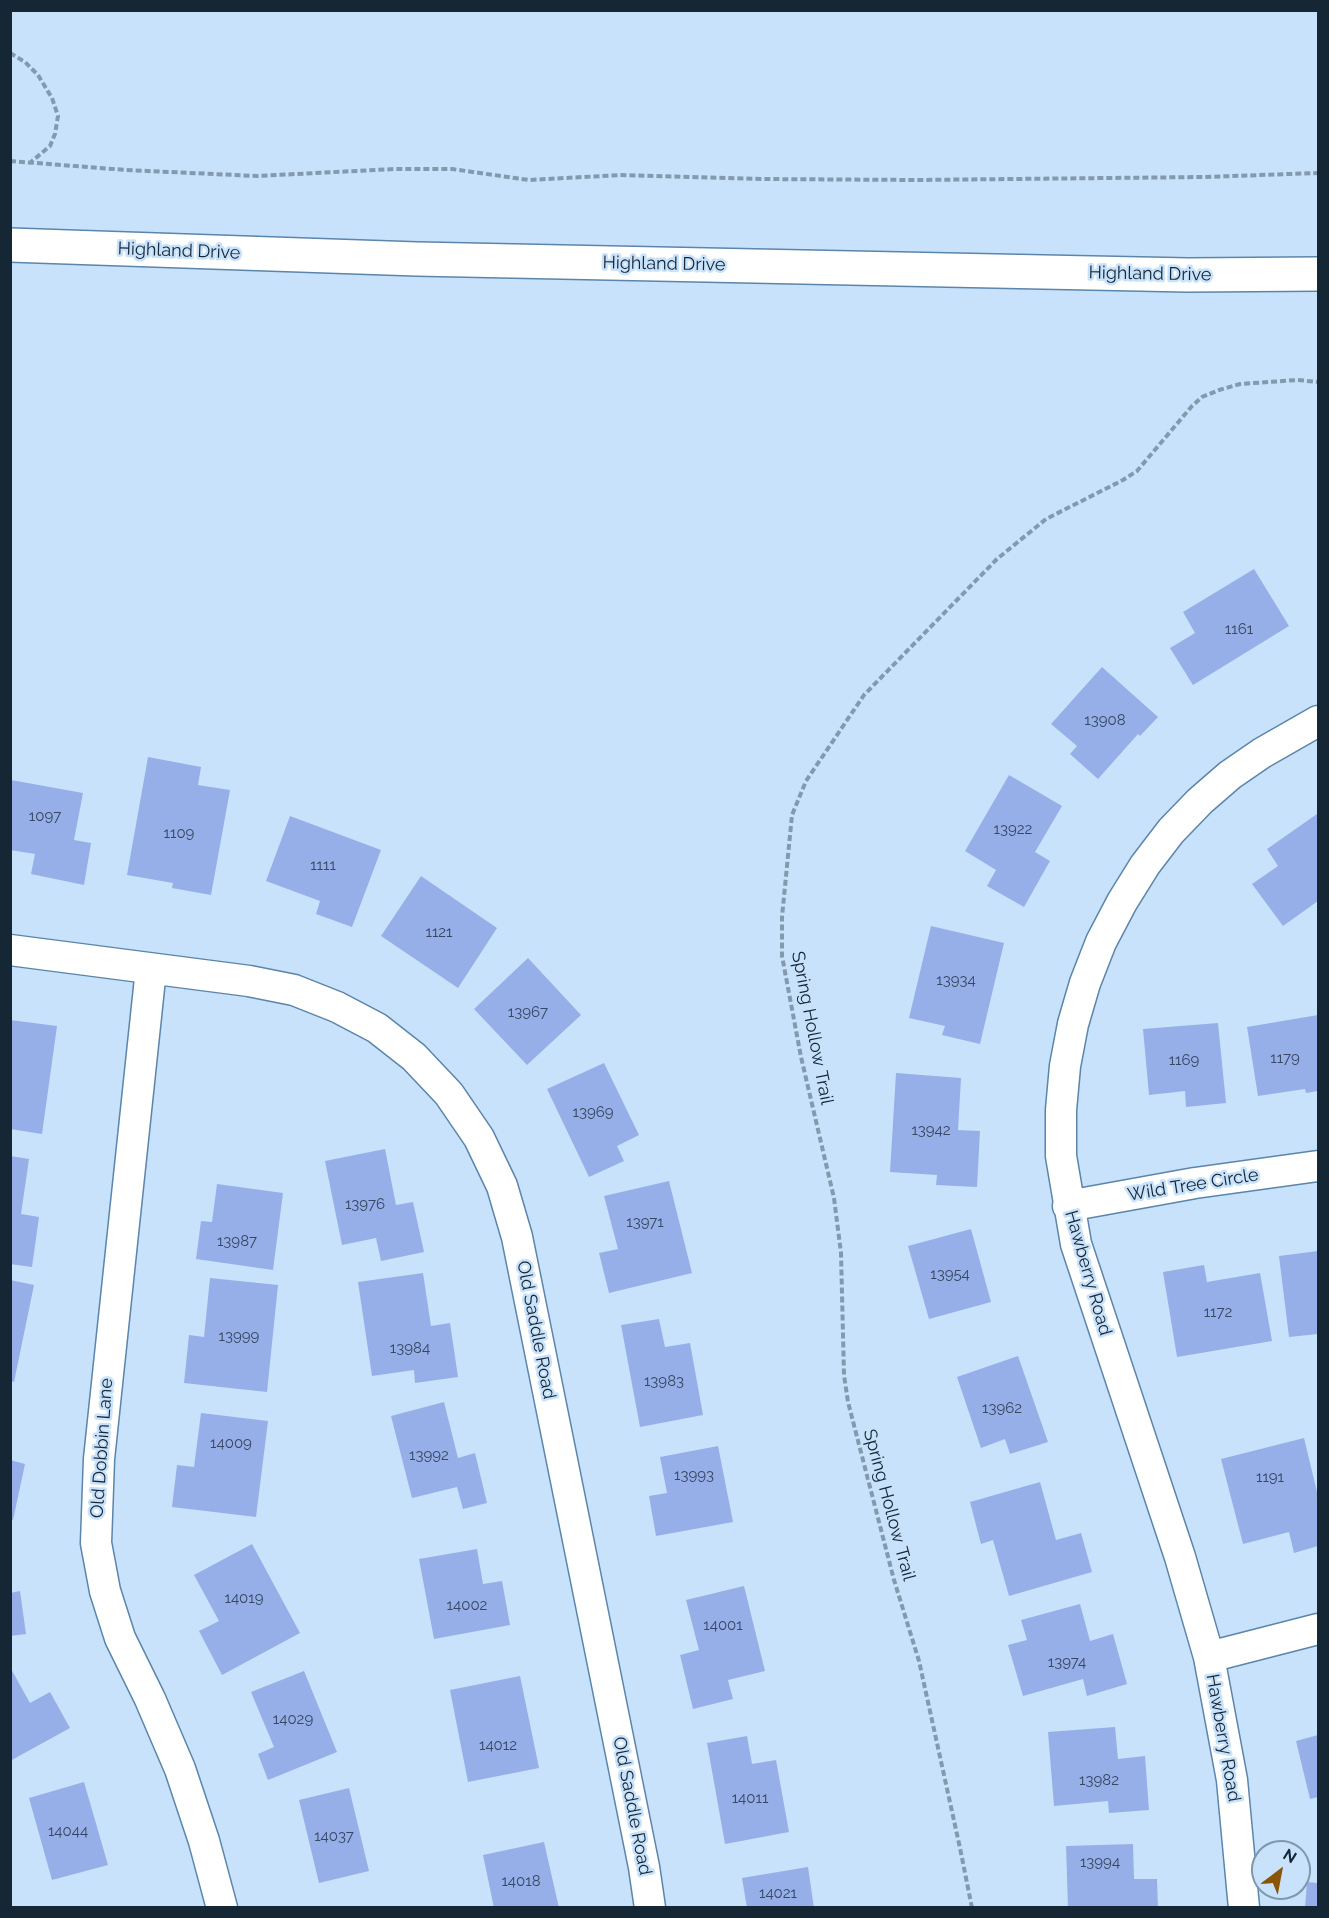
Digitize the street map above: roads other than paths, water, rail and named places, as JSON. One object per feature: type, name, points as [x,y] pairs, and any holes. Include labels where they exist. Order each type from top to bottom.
[{"type":"main road","name":"Highland Drive","points":[[10,245],[453,260],[1188,275],[1318,274]]},
{"type":"street","name":"Hawberry Road","points":[[1244,1908],[1240,1842],[1232,1780],[1209,1657],[1180,1557],[1076,1244],[1061,1156],[1061,1110],[1065,1066],[1073,1024],[1085,982],[1101,942],[1145,865],[1171,831],[1230,775],[1262,753],[1318,721]]},
{"type":"street","name":"Old Saddle Road","points":[[10,950],[249,981],[294,990],[337,1007],[377,1028],[414,1057],[449,1094],[479,1138],[502,1186],[517,1237],[642,1855],[650,1908]]},
{"type":"street","name":"Old Dobbin Lane","points":[[151,969],[99,1460],[96,1543],[105,1591],[120,1638],[150,1699],[180,1769],[204,1841],[222,1908]]},
{"type":"street","name":"Wild Tree Circle","points":[[1068,1206],[1318,1166]]},
{"type":"street","points":[[1209,1657],[1318,1629]]}]
